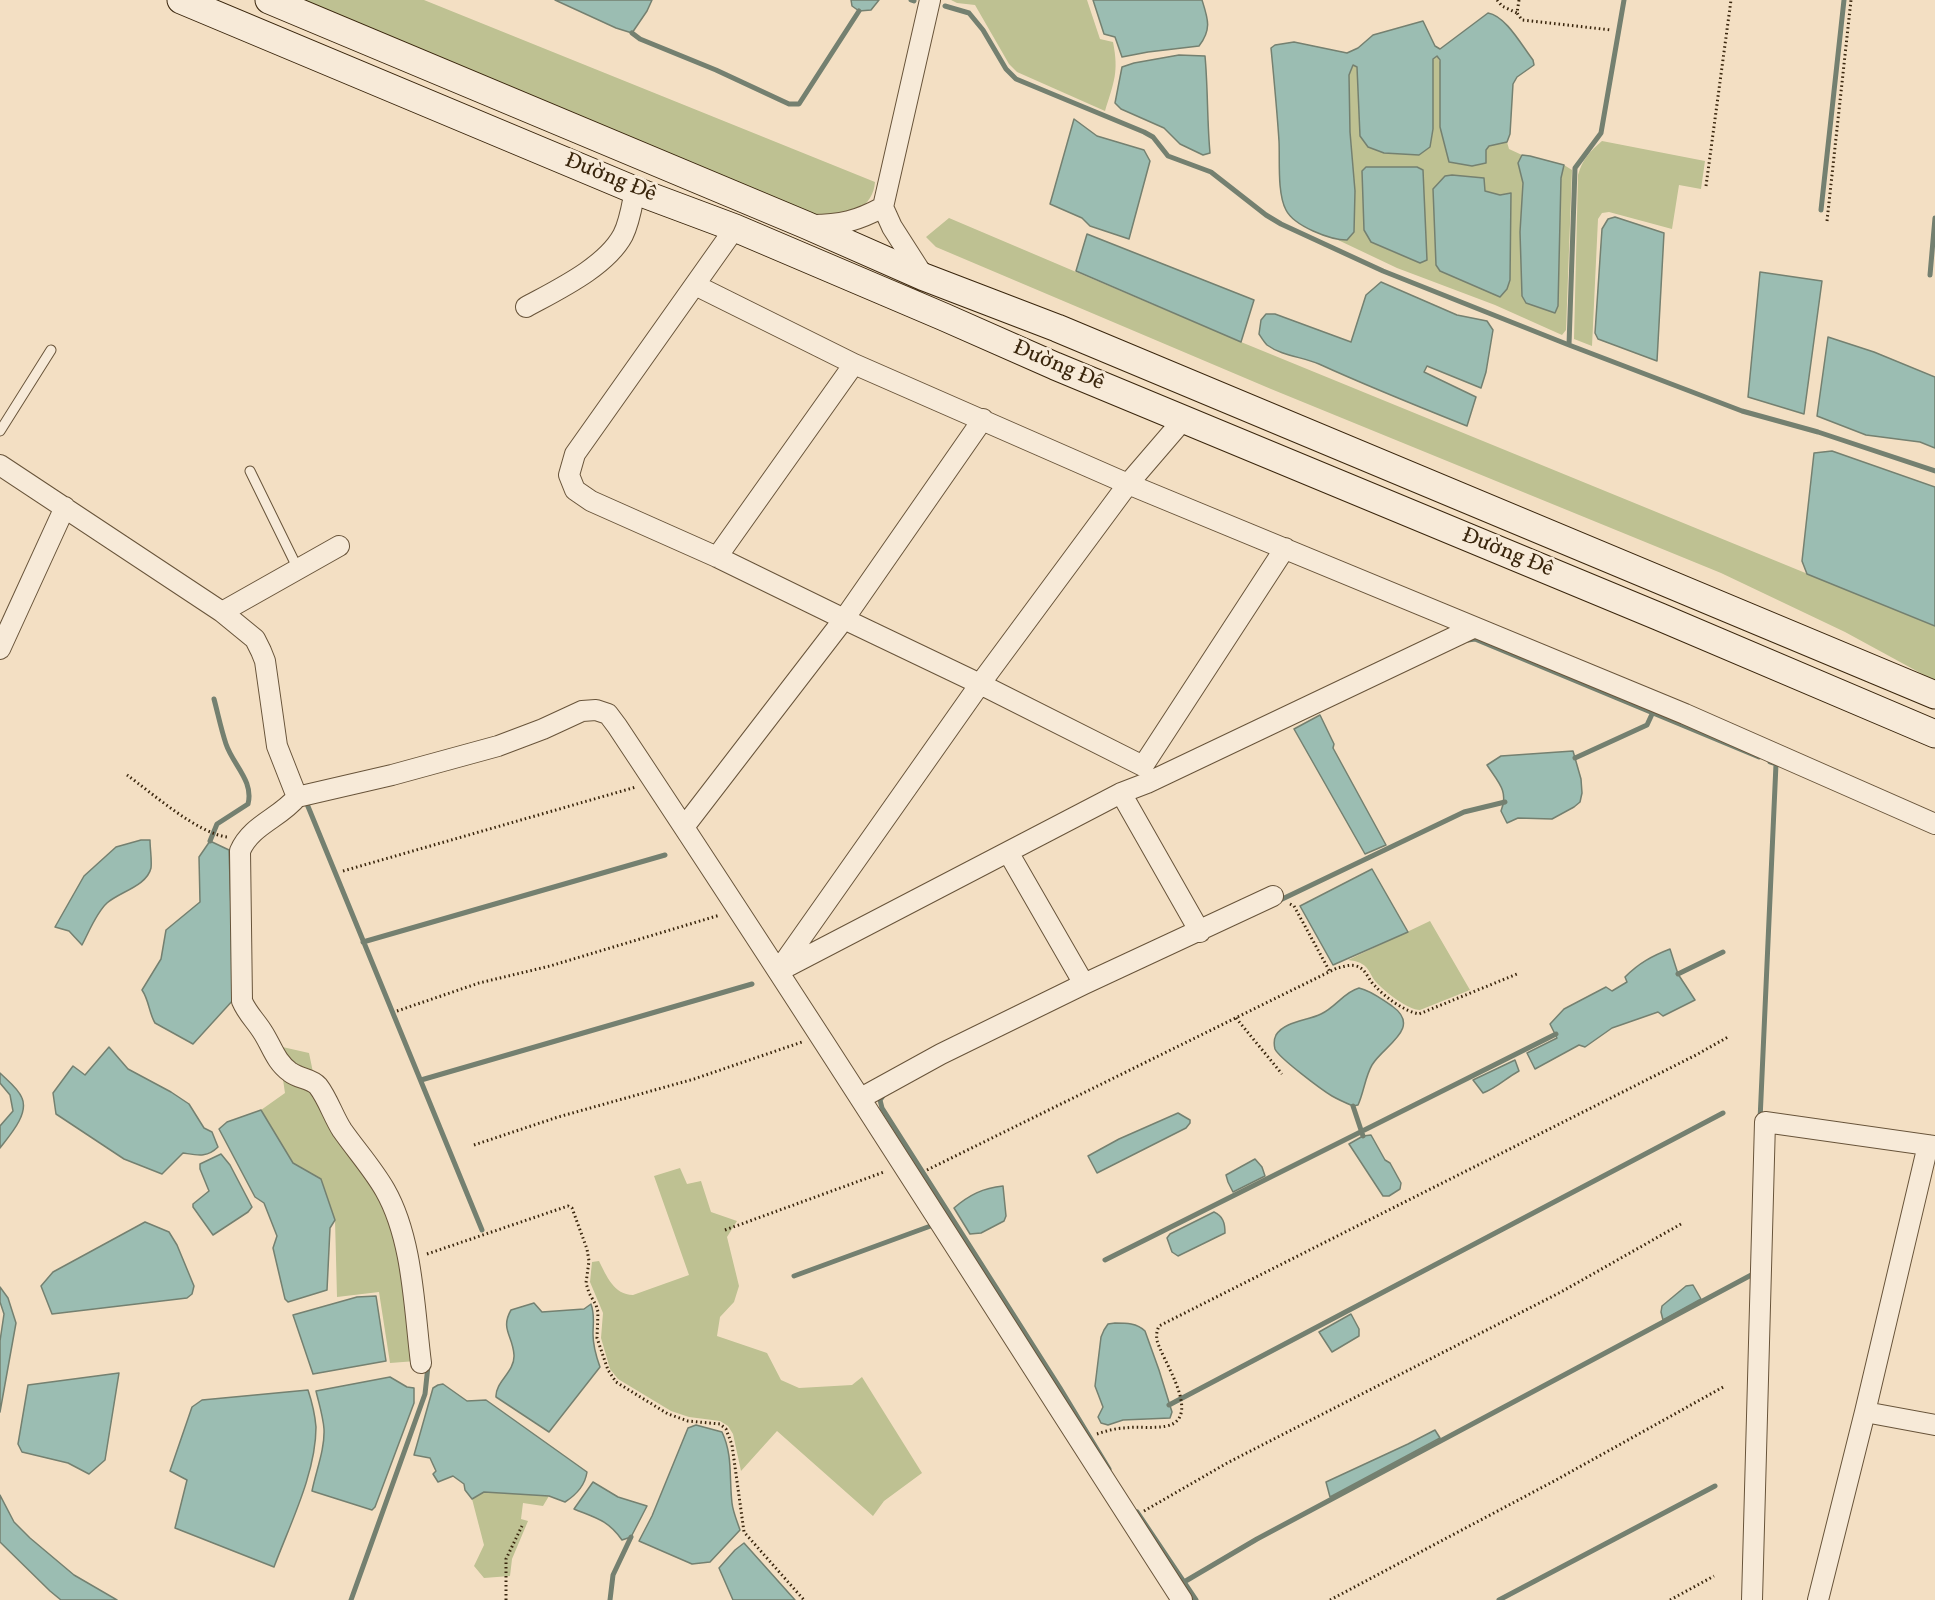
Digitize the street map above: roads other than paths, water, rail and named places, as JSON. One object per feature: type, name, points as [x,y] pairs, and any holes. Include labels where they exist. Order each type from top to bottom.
[{"type":"street","name":"Đường Đê","points":[[181,0],[635,190],[735,228],[1184,420],[1660,617],[1935,734]]},
{"type":"street","name":"Đường Đê","points":[[269,0],[806,225],[924,277],[1057,328],[1935,695]]},
{"type":"street","points":[[924,277],[892,227],[883,207],[930,0]]},
{"type":"street","points":[[525,306],[588,270],[607,255],[622,237],[630,217],[635,190]]},
{"type":"street","points":[[806,225],[832,225],[862,219],[883,207]]},
{"type":"street","points":[[735,228],[575,454],[569,475],[575,490],[591,501],[717,557],[980,684],[1145,774]]},
{"type":"street","points":[[695,285],[854,364],[1128,484],[1685,714],[1935,824]]},
{"type":"street","points":[[779,970],[980,684],[1128,484],[1184,420],[1057,328]]},
{"type":"street","points":[[717,557],[854,364]]},
{"type":"street","points":[[684,827],[844,620],[982,419]]},
{"type":"street","points":[[0,465],[222,612],[255,639],[265,662],[278,746],[297,797]]},
{"type":"street","points":[[0,649],[65,507]]},
{"type":"street","points":[[222,612],[339,546]]},
{"type":"street","points":[[1145,774],[1215,657],[1285,548]]},
{"type":"street","points":[[779,970],[1121,793],[1145,774],[1473,628]]},
{"type":"street","points":[[421,1363],[408,1260],[402,1235],[385,1189],[336,1121],[314,1082],[293,1075],[280,1063],[261,1030],[246,1011],[242,1001],[240,851],[245,840],[254,831],[297,797],[392,776],[498,746],[582,711],[596,710],[608,714],[617,726],[779,970],[1182,1600]]},
{"type":"street","points":[[1121,793],[1200,932]]},
{"type":"street","points":[[1008,852],[1084,984]]},
{"type":"street","points":[[861,1098],[941,1054],[1084,984],[1200,932],[1280,900]]},
{"type":"street","points":[[1752,1600],[1765,1122],[1931,1145],[1818,1600]]},
{"type":"street","points":[[1865,1412],[1935,1425]]},
{"type":"lane","points":[[0,431],[51,350]]},
{"type":"lane","points":[[250,471],[298,569]]},
{"type":"water","points":[[555,0],[652,0],[632,33]]},
{"type":"water","points":[[851,0],[879,0],[871,10],[859,11],[852,6]]},
{"type":"water","points":[[1093,0],[1202,0],[1207,18],[1206,34],[1199,46],[1122,57],[1115,37],[1104,34]]},
{"type":"water","points":[[1488,13],[1495,15],[1507,25],[1533,60],[1534,65],[1517,77],[1513,84],[1510,134],[1507,142],[1489,146],[1486,150],[1486,163],[1472,166],[1449,162],[1440,127],[1440,60],[1437,56],[1433,59],[1433,129],[1430,147],[1419,155],[1384,153],[1368,147],[1360,136],[1357,67],[1353,65],[1349,75],[1350,132],[1355,191],[1354,232],[1347,240],[1331,238],[1304,227],[1290,216],[1283,203],[1280,186],[1279,141],[1271,48],[1275,45],[1294,42],[1347,53],[1358,48],[1373,35],[1423,21],[1435,46],[1440,49]]},
{"type":"water","points":[[1179,55],[1205,56],[1210,153],[1203,155],[1180,144],[1164,128],[1121,109],[1115,103],[1122,67]]},
{"type":"water","points":[[1074,119],[1097,136],[1144,150],[1150,161],[1129,239],[1090,226],[1082,218],[1050,204]]},
{"type":"water","points":[[1522,155],[1564,165],[1561,178],[1558,306],[1555,313],[1526,303],[1522,296],[1520,232],[1523,183],[1518,163]]},
{"type":"water","points":[[1366,167],[1417,167],[1423,170],[1427,260],[1420,263],[1371,242],[1364,230],[1362,171]]},
{"type":"water","points":[[1445,176],[1484,178],[1485,191],[1500,195],[1511,193],[1510,280],[1507,289],[1500,297],[1440,271],[1436,265],[1433,189]]},
{"type":"water","points":[[1615,217],[1664,233],[1657,361],[1598,339],[1595,333],[1602,229],[1608,219]]},
{"type":"water","points":[[1087,234],[1254,300],[1241,342],[1076,271]]},
{"type":"water","points":[[1760,272],[1822,281],[1804,414],[1748,397]]},
{"type":"water","points":[[1381,282],[1457,315],[1487,321],[1493,330],[1481,388],[1427,366],[1424,372],[1476,397],[1467,426],[1319,364],[1279,352],[1267,345],[1259,334],[1261,320],[1266,314],[1275,314],[1351,342],[1366,295]]},
{"type":"water","points":[[1828,337],[1874,352],[1935,377],[1935,448],[1920,442],[1866,435],[1817,416]]},
{"type":"water","points":[[1832,451],[1935,487],[1935,626],[1807,574],[1802,561],[1814,453]]},
{"type":"water","points":[[1320,715],[1334,744],[1333,748],[1386,845],[1365,854],[1294,729]]},
{"type":"water","points":[[1573,751],[1581,779],[1580,802],[1552,819],[1518,818],[1507,823],[1501,811],[1503,792],[1487,765],[1501,756]]},
{"type":"water","points":[[141,840],[150,840],[151,868],[148,874],[144,880],[103,907],[82,945],[69,931],[55,927],[84,876],[116,847]]},
{"type":"water","points":[[210,841],[229,850],[234,999],[193,1044],[155,1023],[142,990],[161,959],[166,930],[200,902],[199,857]]},
{"type":"water","points":[[1372,869],[1408,932],[1333,965],[1300,906]]},
{"type":"water","points":[[1670,949],[1678,974],[1695,1000],[1663,1016],[1658,1012],[1612,1028],[1585,1047],[1579,1045],[1535,1069],[1527,1053],[1557,1038],[1550,1024],[1564,1009],[1606,987],[1612,991],[1627,982],[1625,977],[1641,964]]},
{"type":"water","points":[[1359,988],[1372,993],[1392,1006],[1404,1022],[1398,1037],[1372,1065],[1358,1105],[1353,1106],[1332,1096],[1292,1066],[1275,1049],[1274,1042],[1280,1030],[1321,1014]]},
{"type":"water","points":[[109,1047],[128,1069],[189,1104],[204,1128],[212,1132],[218,1147],[206,1154],[183,1153],[162,1174],[124,1159],[56,1114],[53,1093],[73,1066],[85,1075]]},
{"type":"water","points":[[1515,1060],[1519,1071],[1488,1091],[1483,1093],[1473,1080]]},
{"type":"water","points":[[0,1073],[18,1091],[22,1098],[23,1111],[9,1137],[0,1148],[0,1126],[13,1111],[10,1095],[0,1083]]},
{"type":"water","points":[[261,1110],[293,1163],[321,1179],[335,1220],[330,1228],[327,1290],[288,1302],[285,1299],[273,1248],[277,1236],[264,1203],[255,1197],[219,1129],[227,1122]]},
{"type":"water","points":[[1178,1113],[1190,1120],[1186,1128],[1097,1173],[1088,1156],[1119,1139]]},
{"type":"water","points":[[1371,1135],[1401,1183],[1400,1189],[1389,1196],[1383,1196],[1349,1144],[1363,1136]]},
{"type":"water","points":[[221,1154],[230,1165],[252,1207],[213,1235],[193,1204],[209,1191],[200,1164]]},
{"type":"water","points":[[1255,1159],[1262,1167],[1265,1176],[1233,1192],[1226,1175]]},
{"type":"water","points":[[1003,1186],[1006,1216],[1004,1221],[981,1233],[970,1234],[954,1208],[977,1193]]},
{"type":"water","points":[[1214,1212],[1223,1220],[1225,1233],[1178,1256],[1172,1252],[1167,1238],[1170,1234]]},
{"type":"water","points":[[145,1222],[169,1232],[194,1286],[192,1294],[187,1298],[52,1314],[41,1286],[53,1272]]},
{"type":"water","points":[[1693,1285],[1701,1299],[1663,1320],[1662,1306],[1686,1286]]},
{"type":"water","points":[[0,1287],[8,1298],[16,1323],[0,1412],[0,1341],[4,1314],[0,1302]]},
{"type":"water","points":[[376,1296],[386,1361],[313,1374],[293,1315],[357,1297]]},
{"type":"water","points":[[534,1303],[542,1312],[584,1309],[591,1304],[594,1343],[600,1367],[549,1432],[496,1397],[499,1386],[511,1367],[514,1355],[507,1328],[508,1317],[511,1310]]},
{"type":"water","points":[[1351,1314],[1359,1329],[1359,1336],[1332,1352],[1319,1332]]},
{"type":"water","points":[[1108,1324],[1135,1325],[1145,1331],[1172,1412],[1170,1418],[1123,1420],[1108,1425],[1101,1423],[1098,1417],[1103,1407],[1095,1386],[1101,1337]]},
{"type":"water","points":[[119,1373],[105,1460],[89,1474],[68,1463],[22,1452],[18,1444],[28,1385]]},
{"type":"water","points":[[390,1377],[407,1387],[414,1388],[414,1403],[375,1507],[372,1510],[312,1491],[324,1437],[323,1419],[316,1391]]},
{"type":"water","points":[[443,1384],[467,1401],[486,1400],[587,1472],[579,1490],[565,1502],[549,1496],[484,1492],[472,1499],[465,1490],[464,1484],[453,1476],[438,1482],[433,1474],[436,1471],[430,1458],[414,1455],[433,1388]]},
{"type":"water","points":[[308,1390],[316,1427],[312,1462],[301,1498],[274,1567],[175,1528],[187,1480],[170,1471],[192,1407],[202,1400]]},
{"type":"water","points":[[696,1425],[722,1432],[729,1458],[733,1506],[740,1530],[710,1562],[692,1564],[639,1541],[652,1516],[688,1428]]},
{"type":"water","points":[[1435,1430],[1440,1438],[1330,1497],[1326,1482]]},
{"type":"water","points":[[593,1482],[618,1497],[647,1506],[631,1537],[622,1540],[606,1524],[574,1509]]},
{"type":"water","points":[[0,1495],[14,1522],[30,1538],[74,1575],[117,1600],[61,1600],[50,1591],[0,1542]]},
{"type":"water","points":[[744,1543],[795,1600],[733,1600],[719,1568]]},
{"type":"waterway","points":[[1569,345],[1575,168],[1601,133],[1624,0]]},
{"type":"waterway","points":[[1821,210],[1844,0]]},
{"type":"waterway","points":[[945,6],[969,13],[983,30],[1006,69],[1016,79],[1144,132],[1153,137],[1168,156],[1211,172],[1281,224],[1383,271],[1742,411],[1818,432],[1935,471]]},
{"type":"waterway","points":[[632,33],[640,39],[716,70],[789,104],[799,104],[859,11]]},
{"type":"waterway","points":[[1930,275],[1935,218]]},
{"type":"waterway","points":[[1468,640],[1475,639],[1759,757]]},
{"type":"waterway","points":[[210,841],[217,824],[248,804],[249,796],[246,780],[226,744],[214,699]]},
{"type":"waterway","points":[[1575,758],[1647,725],[1653,712]]},
{"type":"waterway","points":[[1760,1120],[1776,764],[1770,762]]},
{"type":"waterway","points":[[1276,902],[1464,812],[1505,802]]},
{"type":"waterway","points":[[307,804],[482,1230]]},
{"type":"waterway","points":[[363,942],[665,855]]},
{"type":"waterway","points":[[1678,974],[1723,952]]},
{"type":"waterway","points":[[421,1080],[752,984]]},
{"type":"waterway","points":[[1105,1260],[1556,1034]]},
{"type":"waterway","points":[[885,1093],[880,1100],[882,1108],[1109,1469]]},
{"type":"waterway","points":[[1353,1106],[1363,1136]]},
{"type":"waterway","points":[[1169,1405],[1723,1113]]},
{"type":"waterway","points":[[794,1276],[936,1224]]},
{"type":"waterway","points":[[1184,1582],[1257,1539],[1755,1273]]},
{"type":"waterway","points":[[351,1600],[425,1394],[428,1366]]},
{"type":"waterway","points":[[1499,1600],[1715,1486]]},
{"type":"waterway","points":[[1137,1512],[1196,1600]]},
{"type":"waterway","points":[[610,1600],[613,1575],[631,1537]]}]
